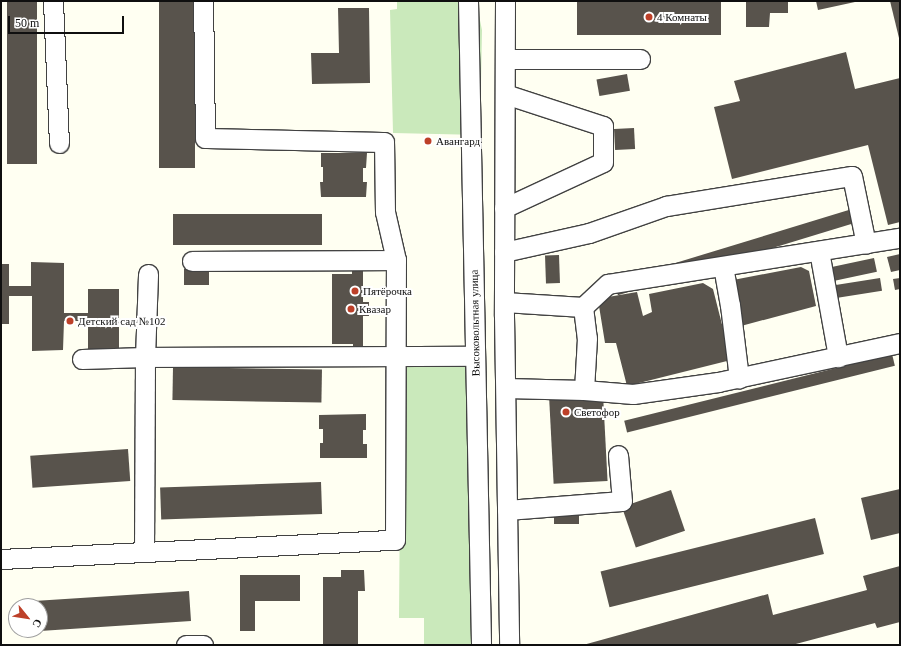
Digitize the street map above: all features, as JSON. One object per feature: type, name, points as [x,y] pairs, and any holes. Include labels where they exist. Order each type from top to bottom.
[{"type":"street","points":[[53,1],[59,143]]},
{"type":"street","points":[[1,558],[395,540],[396,260],[385,212],[384,142],[205,138],[203,1]]},
{"type":"street","name":"Высоковольтная улица","points":[[468,1],[481,645]]},
{"type":"street","points":[[505,1],[504,309],[509,645]]},
{"type":"street","points":[[505,59],[640,59]]},
{"type":"street","points":[[504,208],[602,162],[603,140],[603,126],[505,94]]},
{"type":"street","points":[[504,242],[589,233],[666,206],[852,176],[866,244]]},
{"type":"street","points":[[504,309],[583,307],[608,284],[900,238]]},
{"type":"street","points":[[819,251],[838,357]]},
{"type":"street","points":[[192,261],[396,260]]},
{"type":"street","points":[[722,266],[730,305],[739,378]]},
{"type":"street","points":[[144,552],[145,357],[148,274]]},
{"type":"street","points":[[583,307],[587,338],[584,390]]},
{"type":"street","points":[[506,388],[584,390],[633,394],[739,378],[900,343]]},
{"type":"street","points":[[82,359],[145,357],[396,358],[475,356]]},
{"type":"street","points":[[507,510],[622,501],[618,455]]},
{"type":"street","points":[[186,645],[203,645]]},
{"type":"green space","points":[[397,1],[476,1],[482,30],[480,135],[393,133],[390,10],[397,9]]},
{"type":"green space","points":[[466,360],[476,645],[424,645],[424,618],[399,618],[401,361]]},
{"type":"building","points":[[7,1],[37,1],[37,164],[7,164]]},
{"type":"building","points":[[159,1],[195,1],[195,168],[159,168]]},
{"type":"building","name":"4 Комнаты","points":[[577,1],[721,1],[721,35],[577,35]]},
{"type":"building","points":[[746,1],[788,1],[788,13],[770,13],[769,27],[746,27]]},
{"type":"building","points":[[816,1],[855,1],[855,2],[818,10]]},
{"type":"building","points":[[890,1],[900,1],[900,38],[899,38]]},
{"type":"building","points":[[338,8],[369,8],[370,83],[312,84],[311,53],[339,53]]},
{"type":"building","points":[[846,52],[855,89],[900,78],[900,222],[888,225],[868,145],[732,179],[714,107],[740,101],[734,81]]},
{"type":"building","points":[[627,74],[630,91],[599,96],[596,79]]},
{"type":"building","points":[[634,128],[635,149],[615,150],[614,129]]},
{"type":"building","points":[[321,153],[367,153],[366,168],[363,168],[363,182],[367,182],[366,197],[321,197],[320,182],[323,182],[323,167],[321,167]]},
{"type":"building","points":[[852,209],[856,222],[618,295],[614,282]]},
{"type":"building","points":[[173,214],[322,214],[322,245],[173,245]]},
{"type":"building","points":[[900,254],[900,270],[891,272],[887,257]]},
{"type":"building","points":[[545,255],[559,255],[560,283],[546,283]]},
{"type":"building","points":[[874,258],[877,272],[830,282],[827,268]]},
{"type":"building","points":[[31,262],[64,263],[64,313],[88,313],[88,289],[119,289],[119,350],[88,350],[88,321],[64,321],[63,350],[32,351],[32,296],[9,296],[9,324],[1,324],[1,264],[9,264],[9,286],[31,286]]},
{"type":"building","name":"Квазар","points":[[352,267],[363,267],[363,302],[369,302],[369,316],[363,316],[363,351],[353,352],[353,344],[332,344],[332,274],[352,274]]},
{"type":"building","points":[[801,267],[809,271],[816,306],[741,326],[733,280]]},
{"type":"building","points":[[184,269],[209,269],[209,285],[184,285]]},
{"type":"building","points":[[880,278],[882,291],[835,298],[833,286]]},
{"type":"building","points":[[900,278],[900,289],[895,290],[893,279]]},
{"type":"building","points":[[703,283],[713,289],[731,360],[627,386],[616,343],[605,343],[599,306],[608,297],[637,292],[643,316],[652,312],[649,294]]},
{"type":"building","points":[[892,354],[895,366],[627,432],[624,421]]},
{"type":"building","points":[[173,367],[322,370],[321,403],[172,400]]},
{"type":"building","points":[[603,394],[608,481],[554,484],[549,397]]},
{"type":"building","points":[[366,414],[366,430],[363,430],[363,444],[367,444],[367,458],[320,458],[320,443],[323,443],[323,429],[319,429],[319,415]]},
{"type":"building","points":[[128,449],[130,481],[32,488],[30,456]]},
{"type":"building","points":[[321,482],[322,514],[161,520],[160,488]]},
{"type":"building","points":[[900,489],[900,533],[871,540],[861,498]]},
{"type":"building","points":[[671,490],[685,531],[636,548],[622,507]]},
{"type":"building","points":[[554,512],[579,512],[579,524],[554,524]]},
{"type":"building","points":[[815,518],[824,554],[610,607],[601,571]]},
{"type":"building","points":[[900,566],[900,622],[877,628],[875,623],[792,645],[583,645],[768,594],[773,615],[867,590],[863,576]]},
{"type":"building","points":[[341,570],[364,570],[365,591],[358,591],[358,645],[323,645],[323,577],[341,577]]},
{"type":"building","points":[[240,575],[300,575],[300,601],[255,601],[255,631],[240,631]]},
{"type":"building","points":[[189,591],[191,621],[48,630],[48,600]]},
{"type":"place","name":"4 Комнаты","points":[[649,17]]},
{"type":"place","name":"Авангард","points":[[428,141]]},
{"type":"place","name":"Пятёрочка","points":[[355,291]]},
{"type":"place","name":"Квазар","points":[[351,309]]},
{"type":"place","name":"Детский сад №102","points":[[70,321]]},
{"type":"place","name":"Светофор","points":[[566,412]]}]
